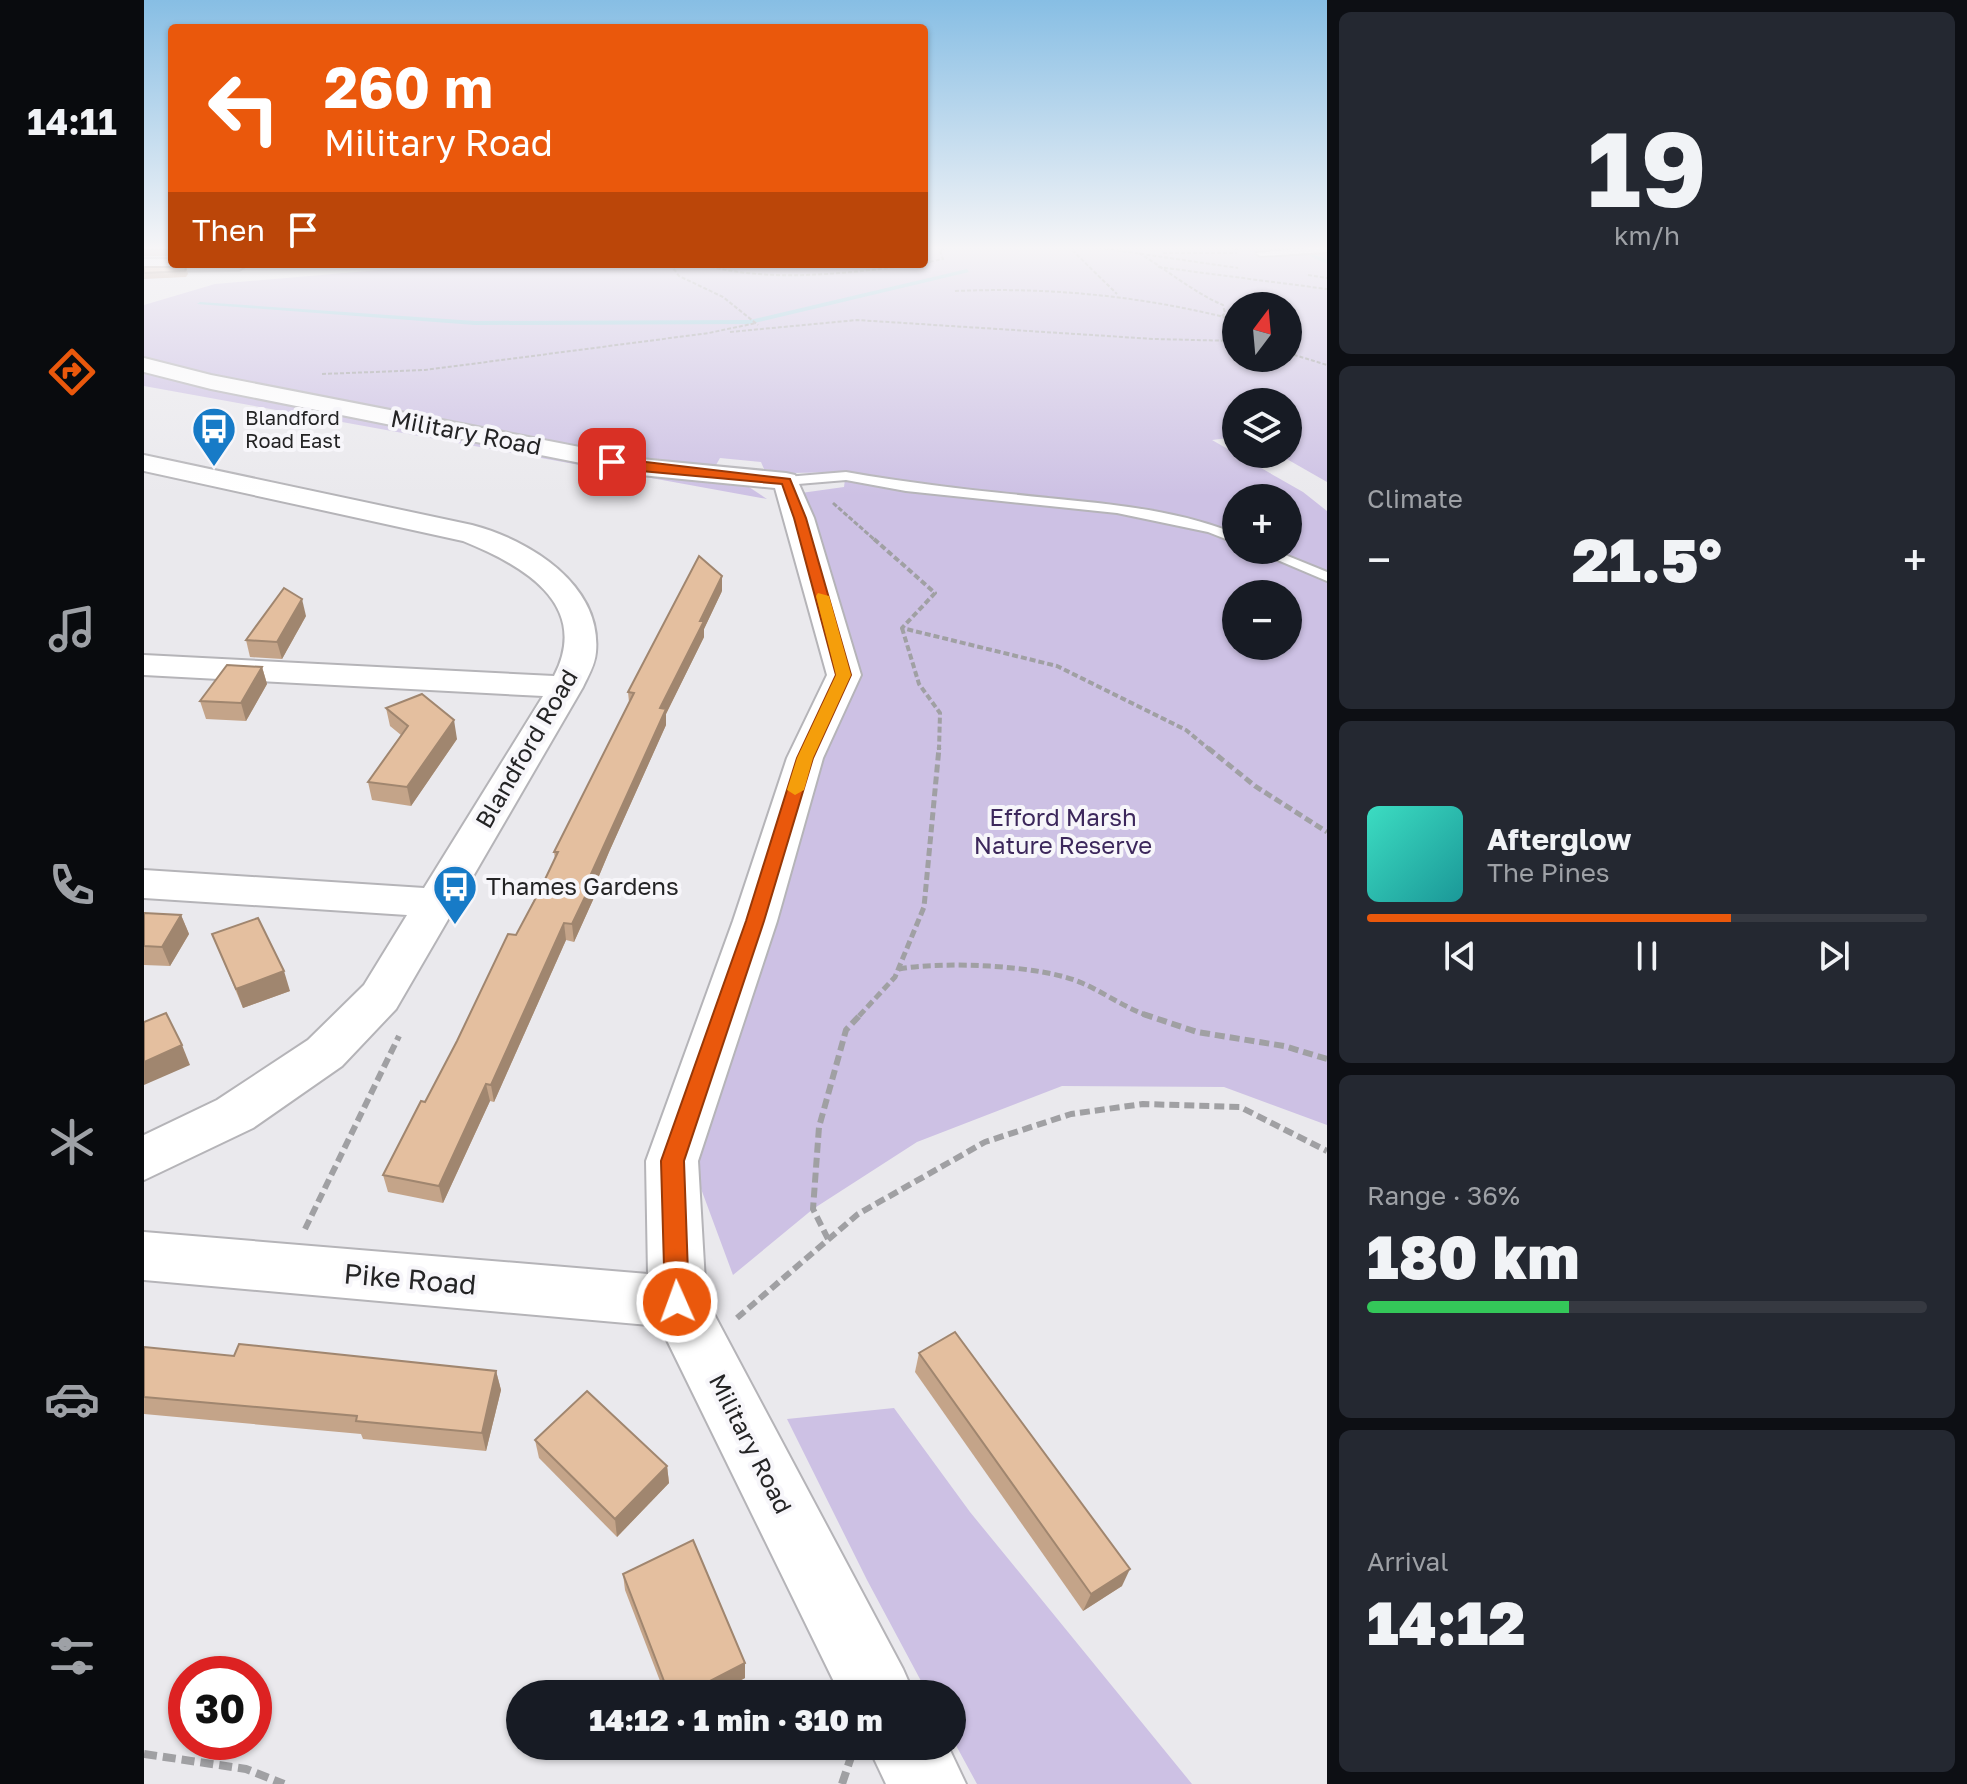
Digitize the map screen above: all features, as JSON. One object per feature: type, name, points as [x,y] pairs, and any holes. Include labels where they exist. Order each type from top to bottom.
[{"type":"street","name":"Military Road","points":[[144,365],[323,405],[641,467],[786,481],[804,531],[844,675],[805,758],[755,921],[672,1161],[677,1302],[871,1680]]},
{"type":"street","name":"Blandford Road","points":[[144,463],[472,534],[530,562],[556,582],[572,603],[580,630],[580,655],[566,687],[380,997],[325,1053],[235,1114],[144,1159]]},
{"type":"street","points":[[144,665],[566,687]]},
{"type":"street","points":[[144,884],[437,903]]},
{"type":"street","name":"Pike Road","points":[[144,1256],[677,1302]]},
{"type":"street","points":[[913,1760],[928,1784]]},
{"type":"lane","points":[[786,481],[846,476],[906,487],[1103,507],[1222,533]]},
{"type":"lane","points":[[1295,564],[1327,577]]},
{"type":"path","points":[[709,333],[724,329]]},
{"type":"path","points":[[316,375],[425,370],[709,333],[762,329]]},
{"type":"path","points":[[1002,329],[1222,341]]},
{"type":"path","points":[[1302,357],[1327,365]]},
{"type":"path","points":[[833,503],[935,593],[902,628]]},
{"type":"path","points":[[828,1239],[813,1209],[819,1127],[846,1030],[898,969],[924,907],[939,775],[940,713],[919,684],[902,628]]},
{"type":"path","points":[[902,628],[1057,666],[1186,730],[1255,786],[1327,832]]},
{"type":"path","points":[[898,969],[925,964],[1007,967],[1079,981],[1143,1014],[1197,1032],[1284,1046],[1327,1059]]},
{"type":"path","points":[[286,1268],[416,1003],[380,997]]},
{"type":"path","points":[[677,1302],[732,1322],[858,1214],[985,1142],[1071,1114],[1143,1104],[1240,1107],[1327,1151]]},
{"type":"path","points":[[144,1754],[246,1769],[284,1784]]},
{"type":"path","points":[[842,1784],[850,1760]]},
{"type":"green space","name":"Efford Marsh Nature Reserve","points":[[144,329],[1222,329],[1222,372],[1302,372],[1302,329],[1327,329],[1327,482],[1302,468],[1302,388],[1222,388],[1222,439],[1212,440],[1222,446],[1222,468],[1261,468],[1289,484],[1222,484],[1222,564],[1302,564],[1302,491],[1327,511],[1327,1125],[1224,1087],[1062,1086],[917,1142],[813,1209],[733,1275],[690,1159],[814,766],[853,677],[801,493],[844,487],[846,472],[790,473],[764,469],[761,462],[720,458],[716,465],[767,499],[144,386]]},
{"type":"green space","points":[[894,1408],[970,1512],[1192,1784],[977,1784],[964,1760],[966,1680],[921,1680],[787,1419]]},
{"type":"building","points":[[699,556],[722,576],[700,621],[704,621],[660,708],[666,709],[591,874],[596,874],[572,924],[564,923],[491,1085],[486,1084],[439,1186],[383,1175],[421,1101],[425,1102],[457,1041],[508,934],[516,935],[539,892],[558,852],[554,852],[634,693],[628,692]]},
{"type":"building","points":[[284,588],[302,599],[277,642],[246,640]]},
{"type":"building","points":[[227,665],[262,667],[241,703],[200,701]]},
{"type":"building","points":[[422,694],[454,720],[407,787],[368,782],[408,726],[386,708]]},
{"type":"building","points":[[144,913],[181,915],[162,947],[144,946]]},
{"type":"building","points":[[258,918],[284,971],[236,989],[212,934]]},
{"type":"building","points":[[166,1013],[182,1045],[144,1062],[144,1022]]},
{"type":"building","points":[[955,1332],[1130,1569],[1091,1594],[919,1353]]},
{"type":"building","points":[[239,1344],[496,1371],[482,1433],[356,1421],[357,1416],[144,1397],[144,1347],[234,1356]]},
{"type":"building","points":[[587,1391],[667,1466],[615,1519],[535,1440]]},
{"type":"building","points":[[693,1540],[745,1663],[712,1680],[664,1680],[623,1574]]},
{"type":"slow traffic","points":[[795,790],[805,758],[844,675],[822,596]]},
{"type":"place","name":"Blandford Road East","points":[[214,468]]},
{"type":"place","name":"Thames Gardens","points":[[455,926]]},
{"type":"route","points":[[612,462],[786,481],[800,518],[844,675],[805,758],[755,921],[672,1161],[677,1302]]}]
